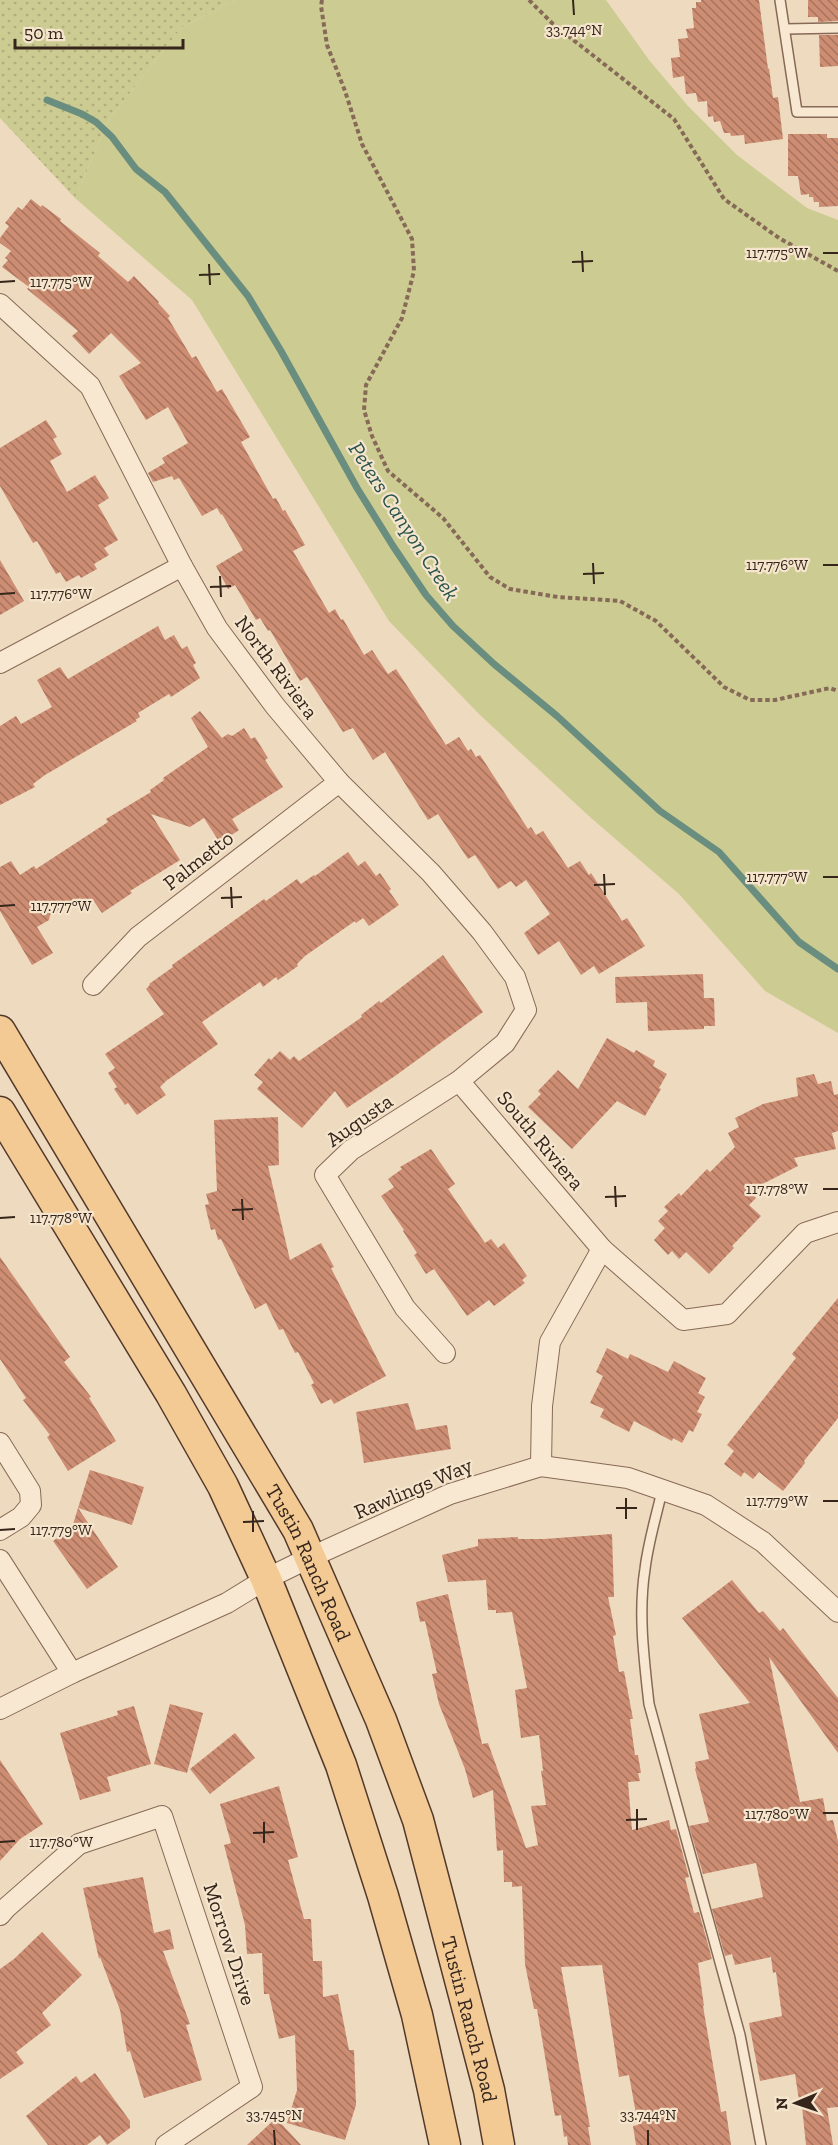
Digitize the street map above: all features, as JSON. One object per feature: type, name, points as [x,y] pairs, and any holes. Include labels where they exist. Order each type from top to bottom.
[{"type":"main road","name":"Tustin Ranch Road","points":[[0,1031],[298,1530],[311,1557],[381,1720],[418,1820],[489,2090],[499,2145]]},
{"type":"main road","name":"Tustin Ranch Road","points":[[0,1112],[171,1394],[223,1486],[266,1579],[337,1754],[383,1896],[417,2015],[445,2145]]},
{"type":"street","name":"North Riviera","points":[[0,304],[90,386],[182,566],[217,628],[275,706],[339,782],[431,873],[482,932],[514,977],[526,1010]]},
{"type":"street","points":[[0,663],[182,566]]},
{"type":"street","name":"Palmetto","points":[[93,985],[138,937],[339,782]]},
{"type":"street","name":"Augusta","points":[[445,1353],[405,1308],[325,1175],[351,1150],[459,1082],[505,1043],[526,1010]]},
{"type":"street","name":"South Riviera","points":[[459,1082],[602,1249],[683,1320],[727,1314],[805,1233],[838,1222]]},
{"type":"street","points":[[541,1466],[542,1406],[550,1342],[602,1249]]},
{"type":"street","points":[[0,1443],[30,1491],[31,1505],[21,1517],[0,1530]]},
{"type":"street","name":"Rawlings Way","points":[[0,1709],[72,1672],[221,1606],[266,1579],[311,1557],[450,1494],[541,1466],[628,1478],[705,1505],[763,1542],[838,1612]]},
{"type":"street","points":[[0,1560],[72,1672]]},
{"type":"street","name":"Morrow Drive","points":[[0,1915],[79,1844],[162,1816],[252,2088],[166,2145]]},
{"type":"lane","points":[[780,0],[797,112],[838,112]]},
{"type":"lane","points":[[785,29],[838,28]]},
{"type":"lane","points":[[662,1491],[645,1569],[642,1604],[643,1652],[649,1704],[740,2035],[761,2145]]},
{"type":"path","points":[[322,0],[327,45],[362,144],[412,239],[414,271],[402,318],[366,385],[365,393],[364,410],[372,436],[388,471],[443,518],[490,577],[510,589],[558,597],[620,601],[656,621],[724,687],[750,700],[775,700],[830,688],[838,691]]},
{"type":"path","points":[[529,0],[553,24],[674,120],[724,199],[778,238],[838,270]]},
{"type":"shaded area","points":[[0,0],[235,0],[182,27],[110,118],[75,198],[0,118]]},
{"type":"shaded area","points":[[235,0],[606,0],[649,60],[688,106],[737,155],[807,208],[838,220],[838,1033],[765,991],[679,894],[590,817],[480,715],[389,621],[192,300],[75,198],[110,118],[182,27]]},
{"type":"building","points":[[701,0],[759,0],[773,98],[778,97],[783,139],[745,144],[744,135],[731,136],[730,133],[724,133],[720,121],[714,122],[713,116],[708,117],[707,101],[698,102],[696,93],[686,94],[684,76],[673,78],[671,58],[680,57],[678,39],[688,38],[686,29],[694,28],[692,8],[696,8],[696,2],[701,2]]},
{"type":"building","points":[[808,0],[838,0],[838,21],[818,22],[818,17],[808,17]]},
{"type":"building","points":[[819,35],[838,35],[838,66],[820,67]]},
{"type":"building","points":[[788,134],[827,134],[827,138],[838,138],[838,206],[819,207],[819,202],[814,202],[813,197],[809,197],[809,194],[801,195],[798,176],[788,176]]},
{"type":"building","points":[[31,199],[61,219],[60,221],[100,253],[98,256],[128,282],[134,276],[159,302],[170,316],[168,318],[192,358],[196,356],[217,392],[222,389],[250,437],[241,442],[273,499],[276,498],[283,511],[285,510],[305,545],[293,551],[329,613],[335,609],[364,655],[372,650],[388,674],[396,669],[446,745],[459,737],[468,751],[471,749],[476,757],[480,755],[528,829],[531,827],[536,835],[543,831],[568,868],[580,861],[589,875],[591,873],[622,921],[627,918],[645,946],[599,974],[594,966],[581,975],[559,941],[538,955],[524,933],[550,914],[526,880],[516,887],[511,881],[498,889],[475,855],[468,859],[438,814],[428,820],[385,752],[373,760],[353,728],[343,732],[307,677],[300,681],[270,630],[268,631],[260,618],[256,620],[235,585],[228,589],[216,566],[243,550],[222,514],[217,508],[202,516],[179,478],[174,480],[172,476],[153,482],[148,473],[165,463],[162,458],[188,443],[168,407],[146,420],[119,376],[141,363],[111,333],[89,354],[72,336],[78,331],[27,289],[29,287],[2,267],[11,251],[0,243],[0,238],[9,226],[5,223],[18,207],[22,210]]},
{"type":"building","points":[[46,420],[57,437],[53,439],[62,454],[50,461],[67,492],[95,475],[109,498],[98,505],[118,540],[104,548],[109,555],[94,564],[97,569],[81,578],[79,575],[66,582],[60,572],[56,574],[37,541],[33,543],[0,486],[0,448]]},
{"type":"building","points":[[0,560],[24,601],[0,615]]},
{"type":"building","points":[[158,626],[165,640],[174,635],[182,649],[187,646],[196,663],[193,665],[200,678],[171,697],[169,694],[138,713],[140,717],[135,720],[137,721],[45,775],[33,784],[35,787],[0,805],[0,726],[16,716],[21,724],[52,707],[37,680],[60,667],[68,679]]},
{"type":"building","points":[[200,711],[222,738],[228,734],[232,736],[244,728],[251,739],[255,737],[268,758],[265,760],[283,787],[232,819],[239,830],[220,843],[204,818],[190,827],[151,814],[180,860],[130,891],[132,893],[102,913],[93,900],[85,905],[80,898],[50,915],[49,920],[37,927],[53,953],[32,965],[0,911],[0,867],[11,861],[20,875],[34,866],[36,869],[108,822],[106,819],[151,792],[150,790],[164,780],[163,778],[208,747],[191,718]]},
{"type":"building","points":[[348,852],[358,866],[365,861],[376,876],[380,873],[399,905],[369,926],[363,918],[356,923],[355,921],[305,956],[297,964],[298,966],[278,980],[276,977],[263,987],[260,982],[202,1022],[218,1044],[166,1081],[160,1087],[166,1095],[137,1115],[128,1103],[125,1105],[114,1089],[117,1087],[108,1073],[115,1068],[105,1054],[164,1014],[146,989],[149,984],[264,899],[266,901],[297,879],[301,884]]},
{"type":"building","points":[[443,955],[483,1012],[395,1076],[347,1108],[335,1091],[302,1128],[257,1089],[263,1082],[254,1075],[269,1058],[271,1060],[280,1051],[290,1060],[294,1056],[299,1061],[362,1017],[361,1015],[379,1001],[381,1003]]},
{"type":"building","points":[[703,974],[704,998],[714,998],[715,1026],[704,1026],[704,1029],[648,1031],[647,1002],[616,1003],[615,977]]},
{"type":"building","points":[[607,1038],[634,1053],[636,1050],[655,1061],[653,1066],[667,1074],[645,1116],[617,1101],[572,1149],[528,1107],[541,1094],[538,1091],[558,1070],[578,1089]]},
{"type":"building","points":[[814,1074],[818,1084],[831,1081],[834,1095],[838,1094],[838,1131],[832,1133],[836,1149],[794,1158],[798,1166],[749,1191],[756,1198],[749,1205],[761,1216],[709,1274],[686,1252],[679,1259],[672,1251],[668,1255],[654,1240],[665,1228],[658,1221],[668,1211],[664,1207],[679,1193],[681,1196],[707,1169],[710,1172],[735,1147],[728,1133],[739,1127],[735,1118],[763,1104],[798,1096],[796,1078]]},
{"type":"building","points":[[278,1117],[279,1165],[268,1166],[290,1260],[321,1243],[334,1267],[331,1268],[386,1376],[334,1404],[331,1399],[321,1404],[311,1385],[314,1383],[298,1352],[295,1353],[283,1329],[279,1330],[266,1303],[255,1309],[221,1239],[218,1240],[215,1229],[211,1230],[205,1205],[209,1204],[206,1194],[217,1191],[214,1120]]},
{"type":"building","points":[[431,1149],[455,1184],[448,1189],[485,1243],[491,1239],[498,1248],[504,1243],[527,1276],[522,1280],[525,1283],[494,1306],[489,1300],[467,1316],[434,1269],[426,1274],[414,1255],[417,1253],[404,1230],[381,1196],[394,1187],[388,1179],[402,1169],[400,1167]]},
{"type":"building","points":[[0,1257],[70,1357],[64,1362],[91,1397],[89,1398],[116,1441],[68,1471],[47,1437],[50,1435],[23,1400],[26,1398],[0,1359]]},
{"type":"building","points":[[838,1298],[838,1418],[783,1491],[759,1472],[753,1479],[744,1472],[741,1477],[724,1464],[734,1451],[727,1445],[796,1358],[792,1354]]},
{"type":"building","points":[[607,1348],[628,1359],[630,1354],[668,1372],[674,1361],[706,1378],[698,1393],[705,1397],[697,1412],[702,1414],[693,1432],[689,1430],[682,1443],[673,1438],[672,1441],[634,1421],[629,1432],[600,1417],[604,1409],[590,1403],[603,1376],[596,1372]]},
{"type":"building","points":[[408,1403],[416,1430],[447,1425],[451,1449],[364,1463],[356,1412]]},
{"type":"building","points":[[90,1470],[144,1487],[132,1525],[78,1508]]},
{"type":"building","points":[[78,1508],[118,1567],[87,1589],[53,1541],[72,1528]]},
{"type":"building","points":[[612,1534],[614,1597],[608,1597],[616,1635],[613,1636],[619,1672],[624,1671],[633,1719],[630,1719],[635,1755],[638,1755],[641,1773],[638,1773],[640,1781],[628,1782],[632,1830],[669,1820],[671,1830],[676,1829],[689,1877],[685,1878],[694,1913],[699,1912],[712,1959],[698,1963],[721,2112],[726,2111],[731,2145],[636,2145],[633,2126],[638,2125],[629,2075],[619,2077],[602,1965],[561,1967],[590,2127],[588,2127],[591,2145],[568,2145],[567,2136],[564,2137],[561,2115],[555,2116],[537,2009],[534,2009],[525,1964],[522,1886],[512,1887],[512,1882],[504,1882],[503,1850],[497,1851],[493,1790],[473,1798],[465,1769],[439,1704],[432,1674],[437,1673],[425,1621],[420,1622],[416,1602],[448,1594],[482,1744],[488,1743],[526,1848],[538,1845],[531,1806],[546,1805],[539,1735],[521,1738],[515,1690],[527,1688],[512,1612],[496,1613],[496,1610],[488,1610],[486,1580],[448,1582],[442,1555],[478,1546],[478,1539],[518,1537],[518,1539],[544,1539]]},
{"type":"building","points":[[732,1580],[759,1613],[763,1611],[780,1631],[783,1628],[838,1698],[838,1753],[769,1657],[800,1802],[823,1798],[827,1821],[833,1820],[838,1841],[838,2107],[827,2108],[833,2145],[806,2145],[802,2107],[800,2107],[795,2074],[760,2081],[749,2023],[782,2016],[776,1972],[773,1973],[771,1957],[735,1965],[732,1954],[725,1956],[712,1909],[763,1897],[756,1863],[703,1874],[689,1826],[709,1822],[695,1769],[695,1762],[709,1759],[699,1714],[750,1703],[682,1618]]},
{"type":"building","points":[[170,1704],[203,1713],[187,1773],[154,1764]]},
{"type":"building","points":[[134,1706],[151,1764],[107,1777],[111,1791],[80,1800],[60,1733],[118,1715],[117,1711]]},
{"type":"building","points":[[235,1733],[255,1758],[210,1794],[190,1769]]},
{"type":"building","points":[[0,1760],[43,1824],[20,1839],[0,1861]]},
{"type":"building","points":[[279,1786],[298,1857],[288,1860],[304,1919],[311,1919],[313,1961],[322,1961],[323,1997],[338,1994],[349,2050],[354,2050],[356,2105],[345,2140],[287,2123],[297,2090],[295,2035],[279,2039],[269,1994],[264,1994],[262,1953],[247,1954],[245,1925],[224,1845],[231,1843],[220,1804]]},
{"type":"building","points":[[143,1877],[154,1933],[170,1929],[174,1949],[163,1951],[190,2024],[186,2025],[202,2080],[144,2098],[130,2051],[127,2052],[120,2010],[100,1957],[99,1959],[83,1888]]},
{"type":"building","points":[[42,1932],[82,1975],[42,2013],[51,2025],[16,2052],[24,2063],[0,2079],[0,1969]]},
{"type":"building","points":[[95,2073],[130,2121],[130,2128],[107,2145],[100,2135],[87,2145],[48,2145],[26,2116],[76,2076],[81,2083]]},
{"type":"building","points":[[276,2118],[301,2145],[247,2145]]},
{"type":"waterway","name":"Peters Canyon Creek","points":[[47,100],[82,114],[96,122],[112,137],[136,169],[165,192],[248,296],[357,488],[393,546],[426,595],[453,626],[494,664],[557,716],[660,811],[719,852],[799,942],[838,969]]}]
